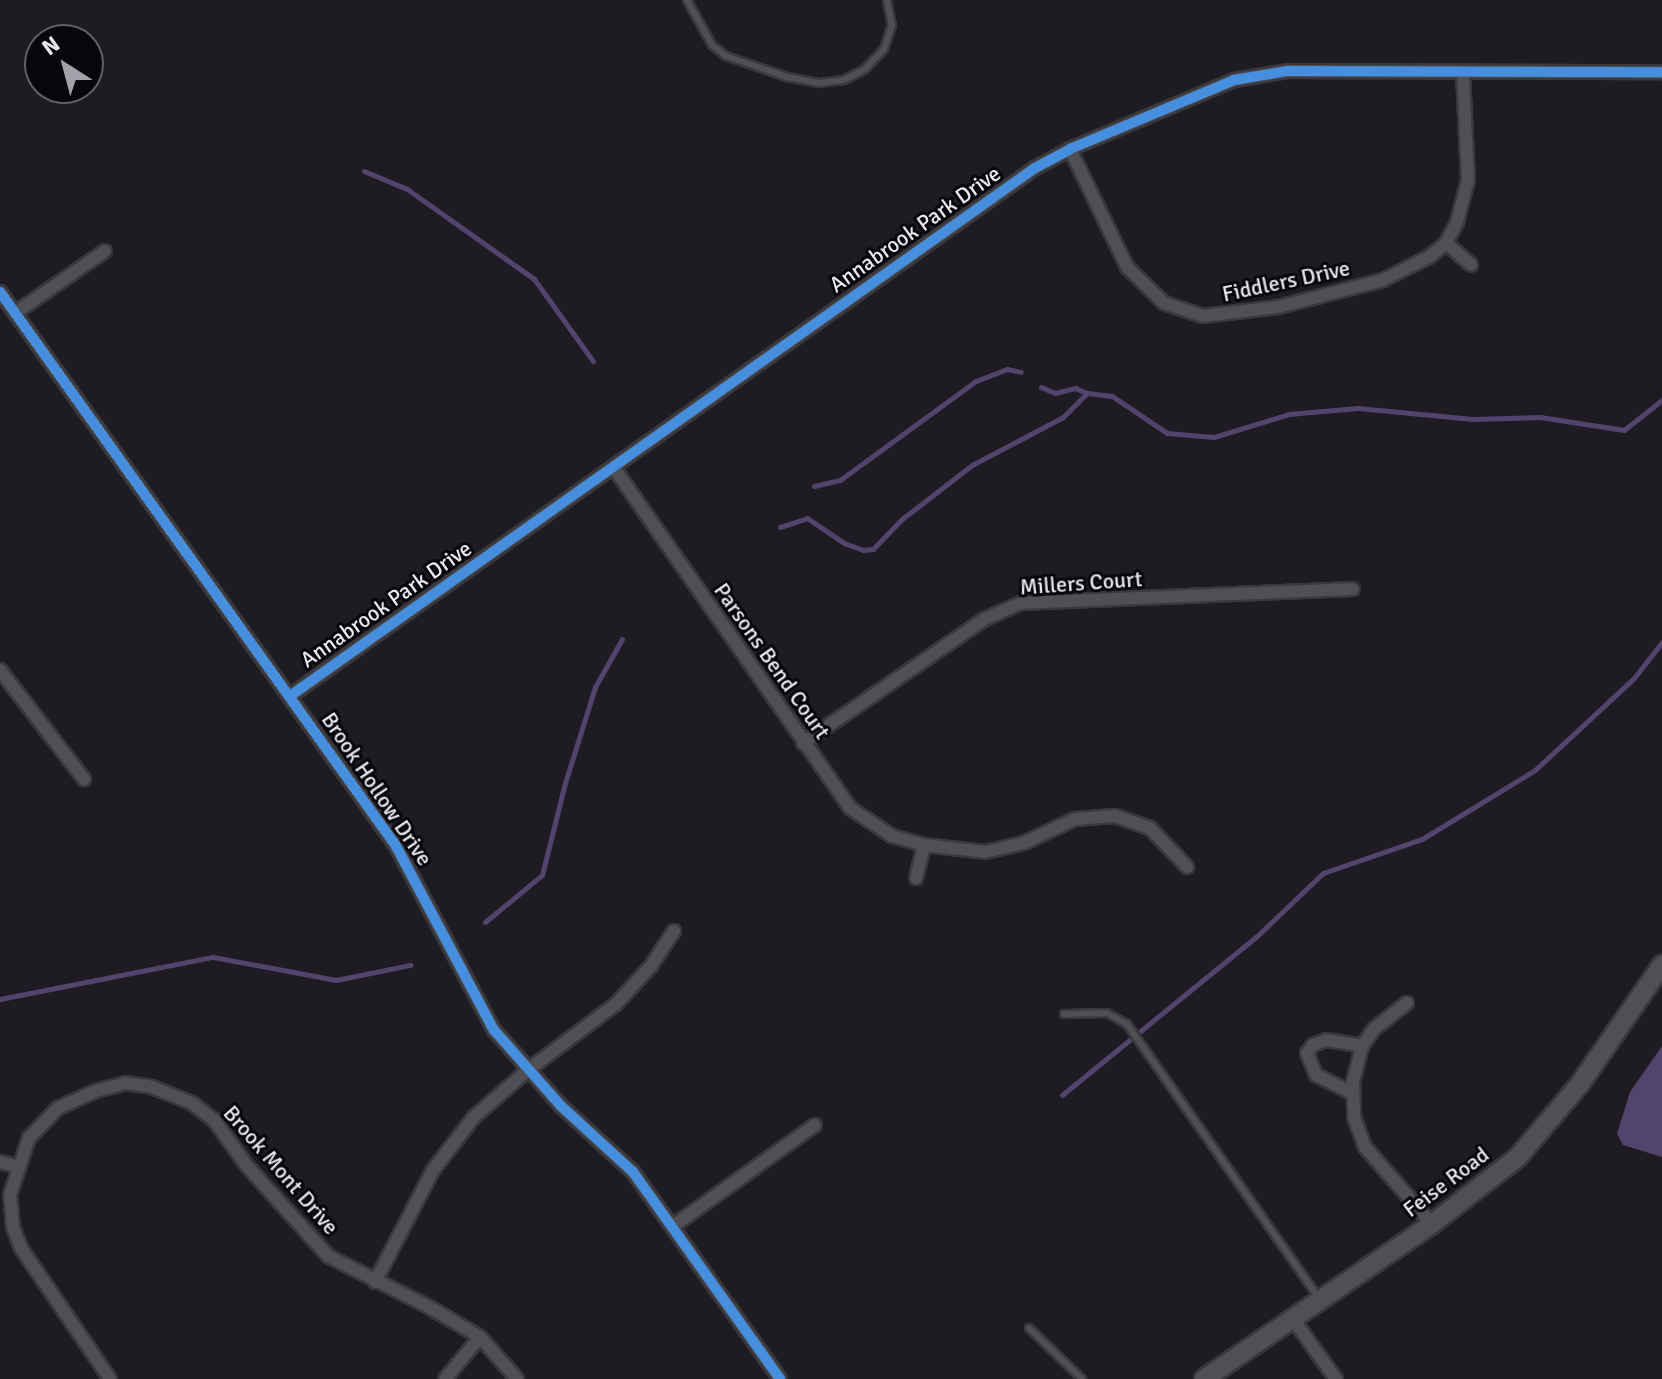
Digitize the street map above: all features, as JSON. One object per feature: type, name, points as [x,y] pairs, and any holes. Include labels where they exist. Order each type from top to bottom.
[{"type":"main road","name":"Feise Road","points":[[1204,1379],[1487,1184],[1548,1126],[1656,988],[1662,965]]},
{"type":"street","name":"Annabrook Park Drive","points":[[290,696],[1035,168],[1070,149],[1234,80],[1288,71],[1463,74],[1662,72]]},
{"type":"street","points":[[1463,74],[1468,180],[1457,222],[1446,243],[1471,265]]},
{"type":"street","name":"Fiddlers Drive","points":[[1070,149],[1127,267],[1164,303],[1203,316],[1278,307],[1383,280],[1429,257],[1446,243]]},
{"type":"street","points":[[15,313],[105,251]]},
{"type":"street","name":"Brook Hollow Drive","points":[[0,292],[396,846],[473,996],[494,1030],[528,1070],[633,1172],[780,1379]]},
{"type":"street","name":"Parsons Bend Court","points":[[614,468],[850,808],[892,836],[924,845],[985,852],[1024,843],[1075,819],[1115,816],[1150,828],[1187,867]]},
{"type":"street","name":"Millers Court","points":[[803,743],[985,619],[1021,603],[1353,589]]},
{"type":"street","points":[[0,670],[84,779]]},
{"type":"street","points":[[916,878],[924,845]]},
{"type":"street","points":[[375,1282],[433,1170],[474,1117],[528,1070],[616,1004],[651,966],[674,931]]},
{"type":"street","points":[[1407,1003],[1374,1029],[1362,1046],[1352,1093],[1357,1132],[1365,1147],[1432,1224]]},
{"type":"street","points":[[1352,1093],[1316,1075],[1307,1053],[1313,1045],[1326,1040],[1362,1046]]},
{"type":"street","name":"Brook Mont Drive","points":[[110,1379],[21,1248],[13,1227],[10,1195],[16,1166],[29,1138],[58,1108],[96,1091],[125,1083],[152,1087],[192,1103],[214,1120],[247,1166],[328,1256],[429,1307],[480,1337],[517,1379]]},
{"type":"street","points":[[673,1226],[815,1125]]},
{"type":"street","points":[[0,1162],[16,1166]]},
{"type":"street","points":[[1293,1319],[1336,1379]]},
{"type":"street","points":[[445,1379],[480,1337]]},
{"type":"lane","points":[[687,0],[712,45],[726,56],[787,77],[819,83],[844,80],[864,70],[884,49],[892,26],[887,0]]},
{"type":"lane","points":[[1064,1014],[1107,1013],[1127,1024],[1320,1299]]},
{"type":"lane","points":[[1029,1328],[1082,1379]]},
{"type":"shaded area","points":[[1662,1046],[1662,1157],[1623,1145],[1617,1134],[1630,1092]]},
{"type":"waterway","points":[[364,171],[407,189],[534,279],[593,361]]},
{"type":"waterway","points":[[814,486],[840,480],[976,381],[1007,369],[1021,372]]},
{"type":"waterway","points":[[1041,387],[1055,393],[1075,388],[1087,393]]},
{"type":"waterway","points":[[780,527],[807,518],[844,543],[863,550],[873,549],[902,519],[972,465],[1063,417],[1087,393],[1112,396],[1167,433],[1214,437],[1289,414],[1358,408],[1472,419],[1540,417],[1624,430],[1662,400]]},
{"type":"waterway","points":[[485,922],[542,875],[565,783],[595,687],[622,639]]},
{"type":"waterway","points":[[1062,1095],[1256,937],[1323,873],[1422,839],[1535,770],[1634,678],[1662,642]]},
{"type":"waterway","points":[[0,999],[213,957],[336,980],[410,965]]},
{"type":"cycle path","points":[[290,696],[1035,168],[1070,149],[1234,80],[1288,71],[1662,72]]},
{"type":"cycle path","points":[[0,292],[396,846],[494,1030],[561,1106],[633,1172],[780,1379]]}]
